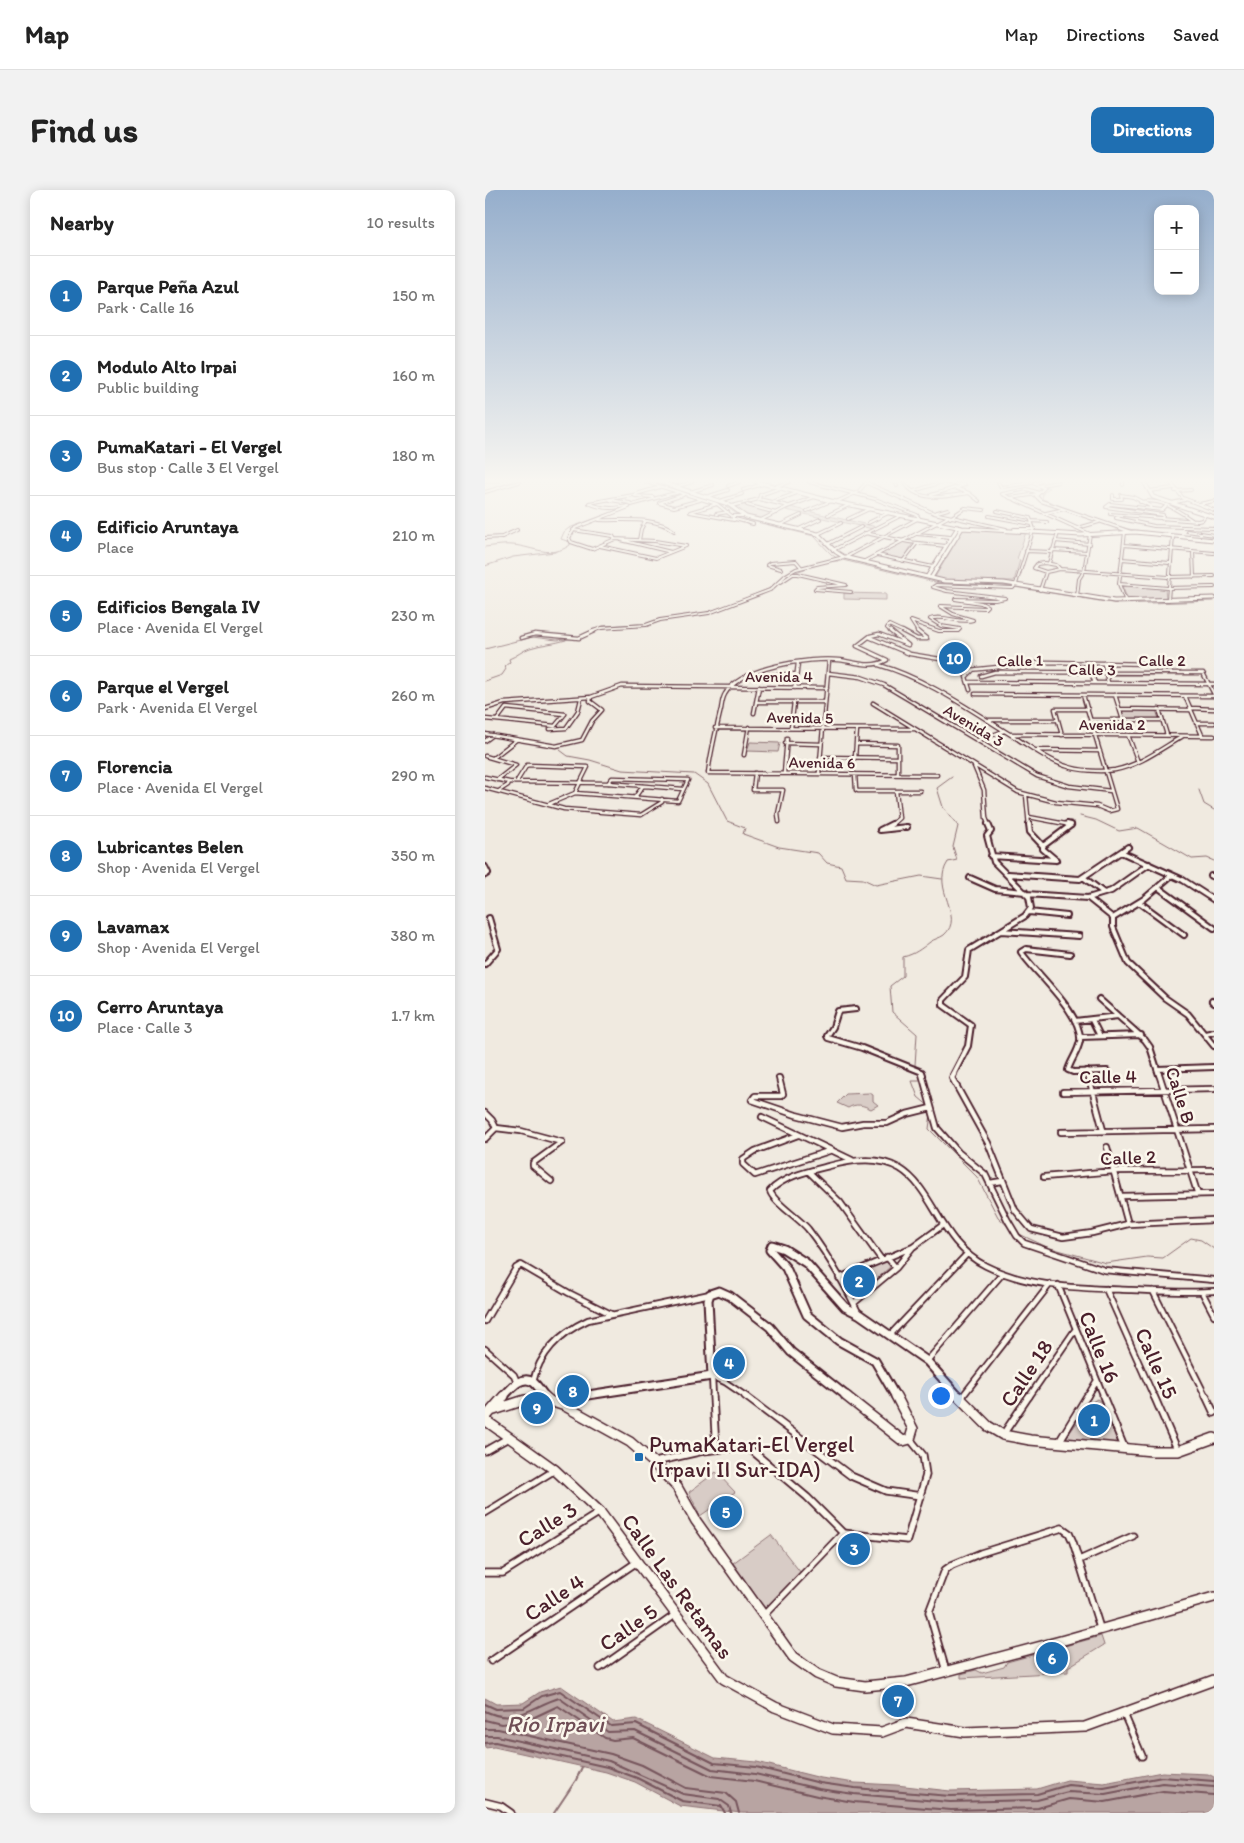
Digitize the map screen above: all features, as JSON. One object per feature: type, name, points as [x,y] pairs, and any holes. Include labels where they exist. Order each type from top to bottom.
[{"type":"street","points":[[521,638],[535,634],[579,638],[601,628],[646,625],[660,620],[709,613],[770,590],[790,572],[801,567],[838,558]]},
{"type":"street","points":[[847,558],[929,578],[1015,586],[1126,602],[1214,598]]},
{"type":"street","points":[[863,562],[872,558]]},
{"type":"street","points":[[889,558],[935,567]]},
{"type":"street","points":[[903,561],[906,558]]},
{"type":"street","points":[[929,578],[941,558]]},
{"type":"street","points":[[1015,586],[1024,558]]},
{"type":"street","points":[[1049,563],[1050,558]]},
{"type":"street","points":[[1077,596],[1079,579],[1084,571],[1086,558]]},
{"type":"street","points":[[1168,600],[1170,558]]},
{"type":"street","points":[[1193,558],[1194,577]]},
{"type":"street","points":[[1126,602],[1119,584],[1122,559],[1170,563]]},
{"type":"street","points":[[781,568],[767,565],[770,563],[796,561],[801,567]]},
{"type":"street","points":[[1022,566],[1049,563],[1059,566],[1060,569]]},
{"type":"street","points":[[1034,566],[1038,570],[1046,572],[1060,569],[1168,577],[1214,576]]},
{"type":"street","points":[[1040,590],[1046,572]]},
{"type":"street","points":[[779,582],[793,574],[799,574],[846,585],[834,588],[817,587],[815,589],[851,592]]},
{"type":"street","points":[[1119,584],[1168,588],[1214,586]]},
{"type":"street","points":[[877,665],[887,660],[857,648],[869,637],[875,634],[882,634],[897,644],[908,645],[887,628],[892,625],[916,639],[925,640],[927,639],[918,633],[911,622],[933,630],[960,630],[941,626],[930,619],[935,617],[966,622],[973,620],[953,614],[941,606],[985,608],[987,606],[981,603],[955,599],[1000,600],[1005,598],[947,591],[934,586],[1015,586]]},
{"type":"street","points":[[869,637],[910,654],[940,658],[960,671],[1047,662],[1154,664]]},
{"type":"street","points":[[819,773],[829,660]]},
{"type":"street","points":[[715,728],[725,694],[730,687],[743,679],[761,670],[798,663],[829,660],[885,666],[903,673],[952,699],[1035,750],[1065,766],[1106,771],[1138,762],[1183,736]]},
{"type":"street","points":[[795,688],[798,663]]},
{"type":"street","points":[[1087,663],[1095,683]]},
{"type":"street","points":[[1104,663],[1108,683]]},
{"type":"street","points":[[970,690],[967,677],[973,670]]},
{"type":"street","name":"Calle 1","points":[[981,676],[995,672],[1090,673]]},
{"type":"street","points":[[1016,672],[1018,683]]},
{"type":"street","name":"Avenida 3","points":[[828,673],[861,677],[884,685],[1037,776],[1069,786],[1111,791]]},
{"type":"street","name":"Calle 2","points":[[1090,673],[1203,673],[1209,684]]},
{"type":"street","points":[[743,679],[755,675],[796,674]]},
{"type":"street","name":"Calle 3","points":[[969,682],[1214,684]]},
{"type":"street","points":[[1043,683],[1045,694]]},
{"type":"street","points":[[1141,684],[1146,695]]},
{"type":"street","points":[[975,694],[1214,695],[1209,684]]},
{"type":"street","name":"Avenida 4","points":[[485,709],[488,706],[505,702],[581,699],[622,686],[827,688]]},
{"type":"street","points":[[754,713],[759,687]]},
{"type":"street","points":[[873,703],[974,766],[1026,795],[1056,802],[1097,806],[1109,811],[1114,810],[1117,809],[1083,695]]},
{"type":"street","points":[[1115,695],[1123,720]]},
{"type":"street","points":[[1185,696],[1202,735]]},
{"type":"street","points":[[485,734],[556,746],[582,740],[592,721],[603,710],[590,701],[591,697]]},
{"type":"street","points":[[550,729],[566,728],[578,711],[581,699]]},
{"type":"street","points":[[756,702],[825,702]]},
{"type":"street","points":[[791,728],[794,702]]},
{"type":"street","points":[[485,719],[555,726],[565,714],[506,708],[497,720]]},
{"type":"street","points":[[1061,735],[1055,709],[1088,709]]},
{"type":"street","points":[[1120,709],[1214,709]]},
{"type":"street","points":[[1159,709],[1167,736]]},
{"type":"street","points":[[985,720],[1057,720]]},
{"type":"street","points":[[1091,720],[1162,720]]},
{"type":"street","points":[[1196,723],[1214,723]]},
{"type":"street","points":[[744,755],[749,727]]},
{"type":"street","name":"Avenida 5","points":[[715,728],[915,729]]},
{"type":"street","name":"Avenida 6","points":[[715,728],[708,773],[937,774]]},
{"type":"street","points":[[855,758],[857,729]]},
{"type":"street","points":[[977,740],[1004,731]]},
{"type":"street","name":"Avenida 2","points":[[1009,734],[1214,736]]},
{"type":"street","points":[[485,741],[493,735]]},
{"type":"street","points":[[1128,735],[1138,762]]},
{"type":"street","points":[[784,773],[785,743],[787,738]]},
{"type":"street","points":[[493,758],[516,740]]},
{"type":"street","points":[[785,743],[821,744]]},
{"type":"street","points":[[856,744],[898,746],[898,774]]},
{"type":"street","points":[[1035,750],[1100,750]]},
{"type":"street","points":[[485,756],[516,765],[497,780]]},
{"type":"street","points":[[820,757],[898,758]]},
{"type":"street","points":[[517,781],[527,765],[588,767],[575,793]]},
{"type":"street","points":[[974,766],[984,790],[986,818],[991,831],[987,836],[991,856],[994,862],[1026,893],[1031,902],[1029,912]]},
{"type":"street","points":[[755,773],[753,790],[783,790],[778,814],[779,822]]},
{"type":"street","points":[[855,774],[856,790],[858,791],[920,791]]},
{"type":"street","points":[[485,777],[509,782],[608,783],[683,789]]},
{"type":"street","points":[[548,804],[575,793],[678,801],[688,780],[612,778],[608,783]]},
{"type":"street","points":[[499,791],[508,785],[509,782]]},
{"type":"street","points":[[635,798],[643,786]]},
{"type":"street","points":[[485,788],[564,809],[641,815],[662,802],[663,799]]},
{"type":"street","points":[[896,791],[899,818],[893,824],[880,830],[885,831],[907,827]]},
{"type":"street","points":[[991,856],[1056,860],[1043,849],[1043,846],[1030,832],[1026,795]]},
{"type":"street","points":[[1029,816],[1071,825],[1043,846]]},
{"type":"street","points":[[1007,874],[1068,879],[1083,877],[1128,847]]},
{"type":"street","points":[[1121,852],[1172,875],[1214,900]]},
{"type":"street","points":[[970,878],[995,889],[1088,898],[1111,891],[1149,864]]},
{"type":"street","points":[[485,867],[488,873],[485,876]]},
{"type":"street","points":[[1113,918],[1126,912],[1159,888],[1172,875]]},
{"type":"street","points":[[1083,877],[1104,894]]},
{"type":"street","points":[[1159,888],[1214,928]]},
{"type":"street","points":[[1088,898],[1113,918]]},
{"type":"street","points":[[1139,902],[1184,935]]},
{"type":"street","points":[[1067,916],[1029,912],[969,950],[967,953],[967,973],[963,981],[943,1000],[943,1005],[971,1025],[972,1031],[967,1047],[952,1078],[988,1143],[996,1182],[1017,1236],[1024,1243],[1104,1270],[1214,1280]]},
{"type":"street","points":[[485,964],[499,949],[489,918]]},
{"type":"street","points":[[1113,918],[1113,927],[1128,963],[1165,998],[1187,1014],[1214,1046]]},
{"type":"street","points":[[1001,930],[1079,936]]},
{"type":"street","points":[[1070,954],[1026,950],[1021,952],[1030,967],[1071,1012],[1075,1021],[1080,1037],[1077,1052],[1067,1069],[1073,1072],[1107,1071]]},
{"type":"street","name":"Calle B","points":[[1099,999],[1117,1016],[1141,1034],[1150,1047],[1198,1195]]},
{"type":"street","points":[[856,1009],[838,1011],[833,1031],[827,1036],[828,1038],[862,1048],[922,1072],[935,1123],[940,1131],[958,1152],[996,1182],[1019,1217],[1031,1229],[1063,1237],[1107,1230],[1128,1224],[1214,1220]]},
{"type":"street","points":[[1075,1021],[1117,1016]]},
{"type":"street","points":[[1091,1020],[1097,1034],[1102,1037]]},
{"type":"street","points":[[1205,1034],[1214,1032]]},
{"type":"street","points":[[1080,1037],[1141,1034]]},
{"type":"street","points":[[1157,1069],[1214,1068]]},
{"type":"street","points":[[1087,1071],[1103,1130]]},
{"type":"street","points":[[779,1078],[783,1094],[781,1096],[755,1096],[752,1100],[835,1126],[887,1123],[907,1114],[931,1108]]},
{"type":"street","name":"Calle 4","points":[[1063,1092],[1214,1089]]},
{"type":"street","points":[[485,1113],[492,1120],[496,1128]]},
{"type":"street","points":[[762,1117],[852,1160]]},
{"type":"street","points":[[485,1139],[496,1128]]},
{"type":"street","points":[[496,1128],[521,1131],[562,1142],[533,1162],[533,1166],[551,1181]]},
{"type":"street","points":[[1061,1132],[1214,1129]]},
{"type":"street","points":[[799,1135],[755,1151],[743,1159],[743,1164],[752,1174],[760,1174],[832,1150]]},
{"type":"street","points":[[1107,1147],[1128,1224]]},
{"type":"street","points":[[859,1314],[839,1278],[799,1220],[770,1194],[772,1187],[809,1172],[852,1160],[871,1158],[890,1164],[909,1175],[930,1200],[943,1225],[967,1254],[984,1265],[1003,1273],[1050,1284],[1106,1289],[1202,1292],[1214,1290]]},
{"type":"street","name":"Calle 2","points":[[1044,1177],[1114,1172],[1214,1170]]},
{"type":"street","points":[[809,1172],[838,1198],[881,1259]]},
{"type":"street","points":[[1121,1196],[1214,1194]]},
{"type":"street","points":[[854,1303],[896,1268],[913,1247],[943,1225]]},
{"type":"street","points":[[910,1440],[913,1429],[883,1372],[875,1361],[839,1341],[807,1315],[786,1268],[770,1250],[772,1245],[777,1246],[814,1270],[839,1302],[849,1311],[859,1314],[927,1361],[988,1426],[1003,1435],[1030,1440],[1152,1451],[1177,1451],[1214,1438]]},
{"type":"street","points":[[839,1278],[913,1247]]},
{"type":"street","points":[[890,1335],[967,1254]]},
{"type":"street","points":[[887,1257],[896,1268]]},
{"type":"street","points":[[485,1320],[515,1268],[521,1265],[588,1304],[613,1315]]},
{"type":"street","points":[[927,1361],[1003,1273]]},
{"type":"street","points":[[961,1398],[1050,1284]]},
{"type":"street","name":"Calle 16","points":[[1058,1285],[1124,1448]]},
{"type":"street","name":"Calle 15","points":[[1106,1289],[1177,1451]]},
{"type":"street","points":[[1153,1291],[1214,1413]]},
{"type":"street","points":[[487,1416],[532,1395],[535,1370],[550,1346],[575,1325],[588,1320],[723,1292],[770,1327],[791,1352],[903,1441],[910,1440]]},
{"type":"street","points":[[1202,1292],[1214,1315]]},
{"type":"street","points":[[710,1294],[708,1300],[715,1450]]},
{"type":"street","name":"Calle 18","points":[[1003,1435],[1075,1330]]},
{"type":"street","points":[[485,1349],[514,1375],[517,1382]]},
{"type":"street","points":[[565,1406],[573,1398],[582,1395],[713,1376],[754,1402],[851,1476],[886,1491],[921,1496]]},
{"type":"street","points":[[487,1416],[517,1382],[524,1379],[534,1384],[550,1400]]},
{"type":"street","points":[[1059,1442],[1096,1382]]},
{"type":"street","points":[[511,1391],[513,1398],[550,1400],[565,1406],[619,1434],[653,1462],[682,1494],[696,1521],[763,1616],[798,1661],[815,1674],[833,1681],[851,1685],[875,1686],[897,1684],[1101,1630],[1214,1597]]},
{"type":"street","name":"Calle Las Retamas","points":[[487,1416],[508,1438],[555,1470],[600,1512],[724,1679],[775,1707],[833,1729],[882,1732],[906,1724],[965,1732],[1085,1727],[1214,1680]]},
{"type":"street","points":[[485,1451],[508,1438]]},
{"type":"street","points":[[653,1462],[715,1450],[738,1447],[750,1449],[807,1497],[843,1533],[907,1540],[926,1475],[923,1455],[910,1440]]},
{"type":"street","points":[[485,1513],[555,1470]]},
{"type":"street","name":"Calle 3","points":[[485,1573],[503,1572],[600,1512]]},
{"type":"street","points":[[946,1671],[929,1612],[945,1570],[949,1565],[1063,1528],[1069,1533],[1101,1630]]},
{"type":"street","points":[[763,1616],[769,1612],[843,1533]]},
{"type":"street","points":[[1079,1560],[1133,1536]]},
{"type":"street","name":"Calle 4","points":[[491,1661],[637,1562]]},
{"type":"street","name":"Calle 5","points":[[600,1668],[675,1615]]},
{"type":"street","points":[[1124,1714],[1142,1756]]},
{"type":"street","points":[[485,1802],[501,1806],[511,1813]]},
{"type":"shaded area","points":[[946,558],[1017,558],[1020,560],[1014,581],[945,580],[935,577]]},
{"type":"shaded area","points":[[1122,586],[1165,588],[1166,599],[1128,600]]},
{"type":"shaded area","points":[[844,593],[886,594],[886,600],[844,599]]},
{"type":"shaded area","points":[[1121,710],[1156,710],[1159,719],[1124,719]]},
{"type":"shaded area","points":[[750,742],[780,743],[778,752],[747,751]]},
{"type":"shaded area","points":[[870,1093],[873,1095],[873,1101],[878,1105],[871,1109],[859,1105],[848,1108],[837,1103],[846,1094]]},
{"type":"shaded area","points":[[885,1261],[889,1262],[891,1266],[858,1296],[846,1278]]},
{"type":"shaded area","points":[[1097,1399],[1103,1403],[1118,1443],[1065,1439],[1092,1402]]},
{"type":"shaded area","points":[[716,1472],[735,1492],[700,1516],[689,1492]]},
{"type":"shaded area","points":[[771,1535],[801,1573],[768,1608],[764,1607],[733,1563]]},
{"type":"shaded area","points":[[1101,1636],[1104,1645],[1068,1667],[1068,1672],[961,1678],[961,1674],[976,1670],[982,1673],[1004,1667],[1007,1662]]},
{"type":"water","name":"Río Irpavi","points":[[561,1686],[613,1722],[636,1719],[715,1758],[757,1762],[821,1778],[855,1783],[950,1791],[1037,1789],[1067,1780],[1104,1783],[1162,1772],[1208,1774],[1214,1777],[1214,1813],[741,1813],[680,1806],[635,1782],[606,1772],[494,1747],[485,1748],[485,1698],[496,1704],[523,1703],[540,1692]]},
{"type":"waterway","points":[[485,566],[511,558]]},
{"type":"waterway","points":[[836,558],[939,583],[1008,586],[1118,604],[1214,601]]},
{"type":"waterway","points":[[830,561],[841,561]]},
{"type":"waterway","points":[[784,579],[793,573],[819,564]]},
{"type":"waterway","points":[[726,606],[773,587]]},
{"type":"waterway","points":[[707,612],[717,609]]},
{"type":"waterway","points":[[578,637],[603,626],[639,624]]},
{"type":"waterway","points":[[485,649],[532,637],[557,640],[575,638]]},
{"type":"waterway","points":[[485,681],[502,675],[506,669],[505,666],[510,662],[509,659],[525,650],[566,640]]},
{"type":"waterway","points":[[560,750],[568,756],[590,760],[622,770],[694,774],[708,784],[727,821],[745,828],[743,834],[779,847],[818,853],[827,863],[841,866],[846,878],[863,879],[876,885],[921,876],[942,879]]},
{"type":"waterway","points":[[917,1068],[915,1065],[917,1034],[892,1012],[890,986],[903,976],[903,957],[914,953],[944,935],[950,928],[950,911],[943,882],[948,862],[957,860],[953,847],[958,826],[943,807],[937,788],[952,777]]},
{"type":"waterway","points":[[1199,790],[1204,804],[1214,810]]},
{"type":"waterway","points":[[1080,816],[1096,820],[1119,831],[1138,828],[1192,859],[1207,858],[1214,861]]},
{"type":"waterway","points":[[921,1081],[912,1081],[918,1097],[930,1107]]},
{"type":"waterway","points":[[931,1113],[929,1129],[977,1177],[998,1217],[1012,1230]]},
{"type":"waterway","points":[[1017,1233],[1047,1247],[1106,1263],[1147,1257],[1163,1258],[1191,1238],[1201,1240],[1214,1249]]},
{"type":"waterway","points":[[554,1813],[576,1780],[582,1767]]},
{"type":"place","name":"Cerro Aruntaya","points":[[955,658]]},
{"type":"place","name":"Modulo Alto Irpai","points":[[859,1281]]},
{"type":"place","name":"Edificio Aruntaya","points":[[729,1363]]},
{"type":"place","name":"Lubricantes Belen","points":[[573,1391]]},
{"type":"place","name":"Lavamax","points":[[537,1408]]},
{"type":"place","name":"Parque Peña Azul","points":[[1094,1420]]},
{"type":"place","name":"PumaKatari-El Vergel (Irpavi II Sur-IDA)","points":[[639,1457]]},
{"type":"place","name":"Edificios Bengala IV","points":[[726,1512]]},
{"type":"place","name":"PumaKatari - El Vergel","points":[[854,1549]]},
{"type":"place","name":"Parque el Vergel","points":[[1052,1658]]},
{"type":"place","name":"Florencia","points":[[898,1701]]}]
